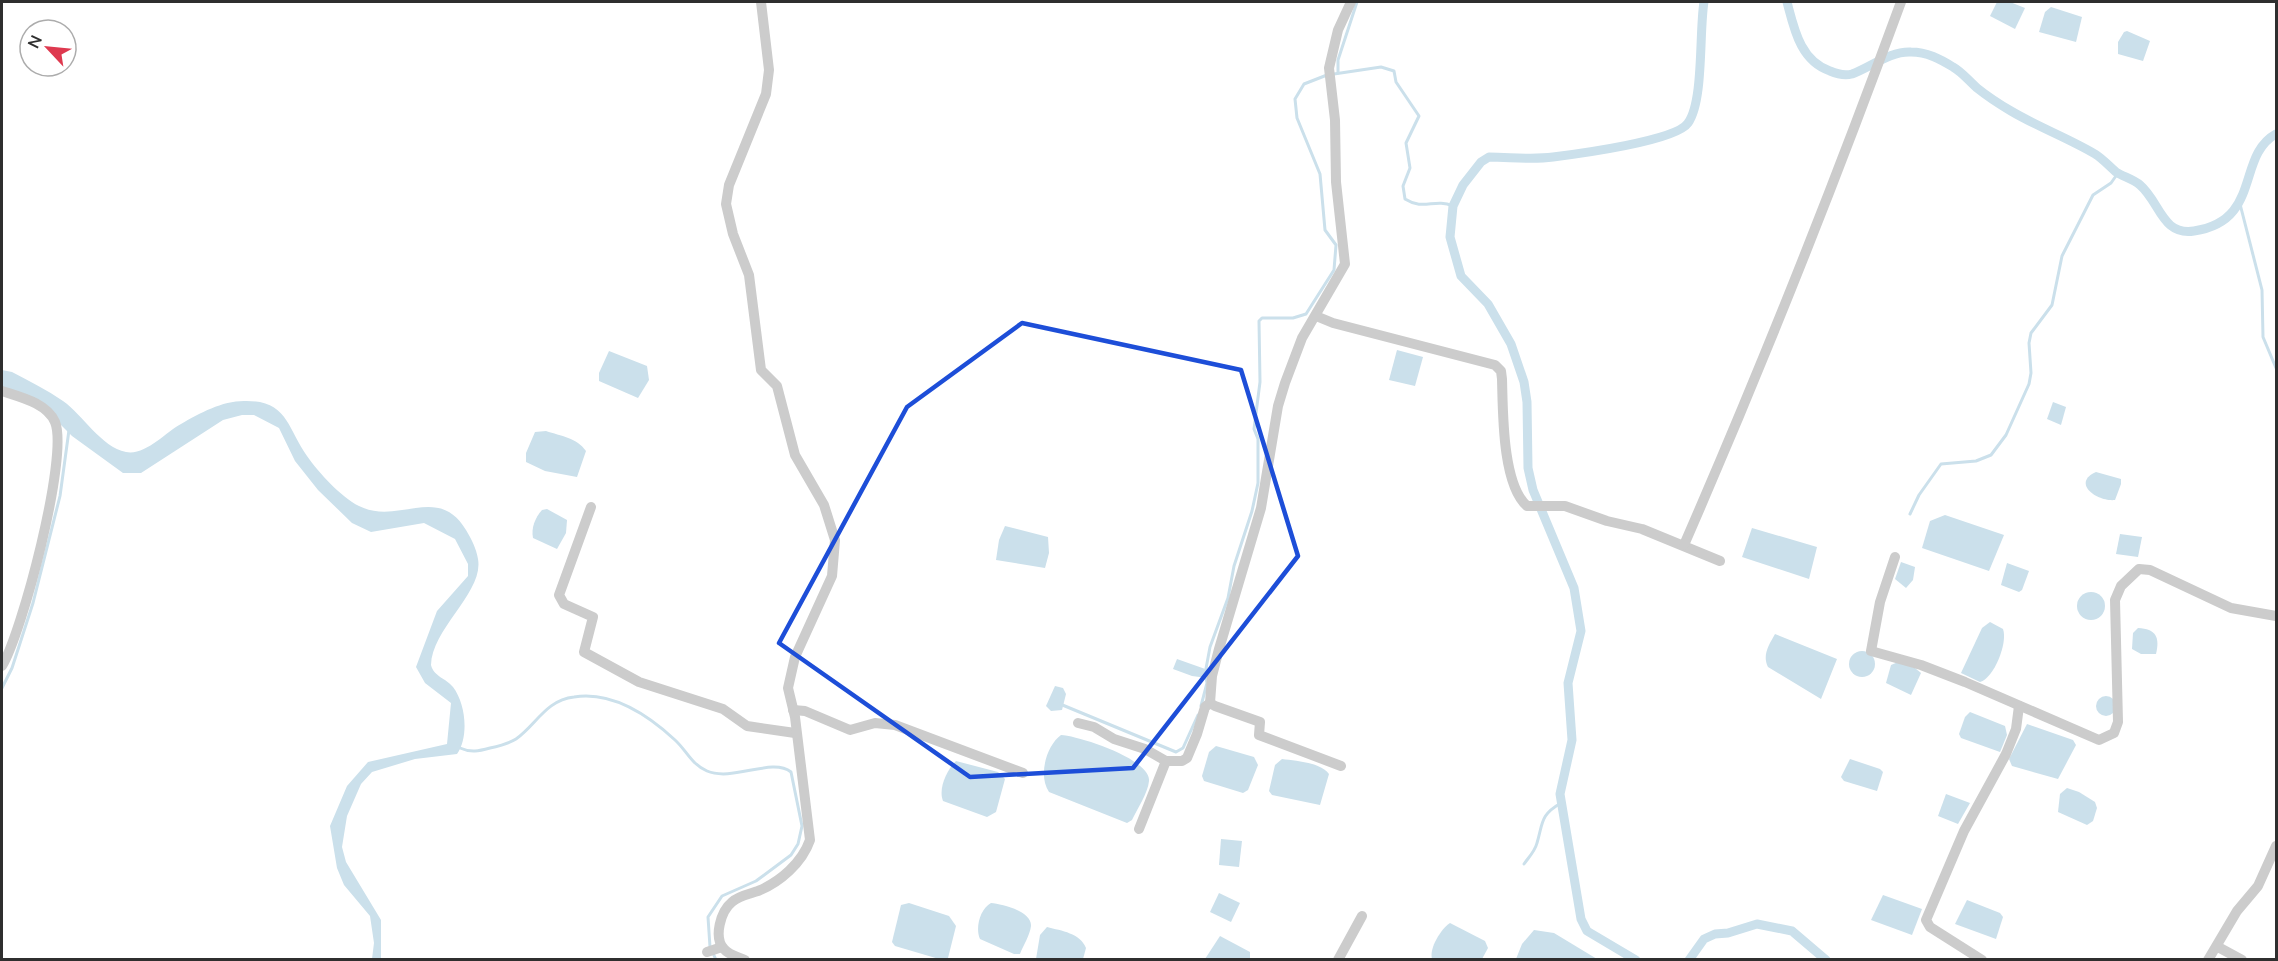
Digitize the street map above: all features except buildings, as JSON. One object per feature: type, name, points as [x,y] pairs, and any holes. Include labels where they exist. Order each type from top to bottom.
[{"type":"street","points":[[745,960],[716,949],[720,919],[730,903],[776,881],[796,864],[807,848],[809,819],[793,710],[788,698],[790,671],[832,576],[835,540],[824,505],[795,455],[777,386],[761,370],[749,275],[733,234],[726,204],[729,184],[758,120],[766,94],[768,59],[761,2]]},
{"type":"street","points":[[1078,723],[1094,727],[1114,739],[1145,749],[1167,761],[1177,762],[1187,758],[1205,707],[1210,703],[1212,676],[1219,649],[1261,508],[1278,406],[1291,365],[1316,315],[1338,281],[1346,257],[1336,182],[1335,120],[1330,75],[1338,30],[1351,2]]},
{"type":"street","points":[[1684,545],[1803,258],[1876,74],[1901,2]]},
{"type":"street","points":[[1316,315],[1326,321],[1488,363],[1499,368],[1502,379],[1508,456],[1520,500],[1531,507],[1551,504],[1620,522],[1684,545],[1720,561]]},
{"type":"street","points":[[2,392],[42,408],[50,414],[58,433],[55,474],[42,538],[14,634],[2,666]]},
{"type":"street","points":[[591,507],[559,595],[564,604],[593,617],[584,652],[639,682],[723,709],[747,726],[795,733]]},
{"type":"street","points":[[1895,556],[1880,602],[1871,651],[1921,665],[2099,740],[2114,733],[2120,707],[2115,600],[2121,586],[2139,569],[2150,570],[2231,608],[2277,616]]},
{"type":"street","points":[[1210,703],[1260,722],[1259,735],[1341,766]]},
{"type":"street","points":[[1982,960],[1930,927],[1926,920],[1964,831],[2006,754],[2016,729],[2019,706]]},
{"type":"street","points":[[793,710],[805,711],[850,730],[875,723],[895,725],[1023,773]]},
{"type":"street","points":[[1139,829],[1167,761]]},
{"type":"street","points":[[2208,960],[2218,947],[2237,911],[2263,877],[2277,846]]},
{"type":"street","points":[[1338,960],[1362,916]]},
{"type":"street","points":[[2218,947],[2242,960]]},
{"type":"highlighted area","points":[[1022,323],[1241,370],[1298,556],[1133,768],[970,777],[779,643],[907,407]]},
{"type":"water","points":[[1997,2],[2010,2],[2025,8],[2015,29],[1990,16]]},
{"type":"water","points":[[2051,7],[2082,17],[2076,42],[2039,32],[2045,12]]},
{"type":"water","points":[[2127,31],[2150,41],[2143,61],[2118,54],[2118,42]]},
{"type":"water","points":[[1397,350],[1423,357],[1415,386],[1389,380]]},
{"type":"water","points":[[609,351],[647,366],[649,380],[638,398],[599,381],[599,373]]},
{"type":"water","points":[[2,370],[12,372],[57,397],[108,444],[126,452],[148,447],[181,424],[219,405],[244,401],[270,405],[284,418],[318,470],[352,502],[374,511],[388,512],[430,507],[443,509],[455,516],[466,530],[476,551],[478,572],[466,597],[440,637],[431,665],[437,675],[453,687],[461,702],[464,730],[461,747],[457,754],[415,759],[372,772],[361,784],[347,816],[342,847],[346,862],[381,920],[381,959],[372,959],[374,943],[370,916],[344,885],[337,868],[330,826],[347,786],[368,762],[447,744],[451,703],[425,683],[416,667],[437,611],[468,576],[468,564],[455,539],[424,523],[371,532],[352,523],[318,490],[295,461],[279,428],[254,415],[242,415],[223,420],[141,473],[123,473],[72,436],[48,412],[2,391]]},
{"type":"water","points":[[2053,402],[2066,407],[2061,425],[2047,419]]},
{"type":"water","points":[[546,431],[573,440],[586,451],[577,477],[545,471],[526,462],[526,453],[535,432]]},
{"type":"water","points":[[2096,472],[2121,479],[2115,500],[2101,498],[2089,491],[2086,481]]},
{"type":"water","points":[[547,509],[567,520],[566,533],[557,549],[533,538],[533,527],[536,520],[542,510]]},
{"type":"water","points":[[1945,515],[2004,535],[1989,571],[1922,548],[1930,521]]},
{"type":"water","points":[[1005,526],[1048,537],[1049,553],[1045,568],[996,560],[999,540]]},
{"type":"water","points":[[1752,528],[1817,547],[1809,579],[1742,557]]},
{"type":"water","points":[[2120,534],[2142,537],[2138,557],[2116,554]]},
{"type":"water","points":[[1901,562],[1915,567],[1913,580],[1906,588],[1895,579]]},
{"type":"water","points":[[2007,563],[2029,571],[2022,590],[2019,592],[2001,585]]},
{"type":"water","points":[[2091,592],[2101,596],[2105,606],[2101,616],[2091,620],[2081,616],[2077,606],[2081,596]]},
{"type":"water","points":[[1990,622],[2003,629],[2002,651],[1995,667],[1980,682],[1961,673],[1982,628]]},
{"type":"water","points":[[2138,628],[2153,632],[2157,639],[2156,654],[2141,654],[2132,649],[2133,633]]},
{"type":"water","points":[[1775,634],[1837,659],[1821,699],[1768,667],[1766,654]]},
{"type":"water","points":[[1862,651],[1871,655],[1875,664],[1871,673],[1862,677],[1853,673],[1849,664],[1853,655]]},
{"type":"water","points":[[1177,659],[1208,670],[1207,678],[1192,676],[1173,669]]},
{"type":"water","points":[[1898,662],[1915,668],[1921,673],[1911,695],[1886,683],[1891,665]]},
{"type":"water","points":[[1055,686],[1063,688],[1066,694],[1062,710],[1051,711],[1046,706]]},
{"type":"water","points":[[2102,696],[2110,696],[2116,702],[2116,710],[2110,716],[2102,716],[2096,710],[2096,702]]},
{"type":"water","points":[[1970,712],[2005,726],[2007,735],[2000,752],[1961,738],[1959,734],[1965,717]]},
{"type":"water","points":[[2027,724],[2073,740],[2076,745],[2058,779],[2012,766],[2009,759]]},
{"type":"water","points":[[1061,735],[1112,750],[1127,757],[1147,773],[1148,786],[1132,820],[1127,823],[1049,792],[1044,778],[1045,762],[1051,746]]},
{"type":"water","points":[[1216,746],[1254,757],[1258,765],[1248,790],[1243,793],[1204,781],[1202,776],[1209,752]]},
{"type":"water","points":[[1282,759],[1314,765],[1329,774],[1320,805],[1272,795],[1269,791],[1275,765]]},
{"type":"water","points":[[1850,759],[1883,772],[1877,791],[1844,781],[1841,777]]},
{"type":"water","points":[[956,761],[998,772],[1005,779],[996,812],[987,817],[943,801],[944,780]]},
{"type":"water","points":[[2067,788],[2095,802],[2097,808],[2093,821],[2087,825],[2058,812],[2060,794]]},
{"type":"water","points":[[1946,794],[1970,803],[1958,824],[1938,816]]},
{"type":"water","points":[[1221,839],[1242,841],[1239,867],[1219,865]]},
{"type":"water","points":[[1219,893],[1240,903],[1231,922],[1210,912]]},
{"type":"water","points":[[1883,895],[1922,909],[1912,935],[1871,920]]},
{"type":"water","points":[[1967,900],[2000,913],[2003,917],[1996,939],[1955,924]]},
{"type":"water","points":[[909,903],[949,916],[956,926],[948,958],[939,959],[895,946],[892,942],[901,905]]},
{"type":"water","points":[[991,903],[1022,912],[1030,921],[1028,937],[1020,954],[1014,954],[980,939],[978,930],[980,919],[984,910]]},
{"type":"water","points":[[1450,923],[1485,941],[1488,948],[1482,959],[1432,959],[1436,939]]},
{"type":"water","points":[[1047,927],[1070,933],[1079,939],[1086,948],[1083,959],[1036,959],[1040,935]]},
{"type":"water","points":[[1534,930],[1554,933],[1597,959],[1516,959],[1522,944]]},
{"type":"water","points":[[1220,936],[1250,952],[1250,959],[1205,959]]},
{"type":"waterway","points":[[1338,73],[1338,60],[1357,2]]},
{"type":"waterway","points":[[1636,960],[1587,931],[1581,919],[1560,794],[1572,740],[1568,683],[1581,631],[1574,588],[1533,490],[1528,468],[1527,402],[1524,382],[1511,344],[1488,304],[1461,276],[1450,237],[1453,206],[1463,185],[1481,162],[1489,157],[1545,158],[1603,150],[1665,135],[1680,130],[1688,123],[1697,99],[1704,2]]},
{"type":"waterway","points":[[1787,2],[1792,22],[1805,52],[1820,66],[1846,75],[1903,52],[1922,53],[1938,59],[1956,69],[2002,106],[2095,154],[2116,172],[2137,183],[2147,192],[2168,223],[2183,231],[2194,231],[2215,225],[2230,215],[2246,187],[2256,157],[2264,144],[2276,134]]},
{"type":"waterway","points":[[1334,74],[1381,67],[1394,71],[1396,82],[1419,116],[1406,143],[1410,168],[1403,186],[1405,199],[1418,204],[1440,203],[1453,206]]},
{"type":"waterway","points":[[1201,706],[1207,683],[1205,674],[1210,647],[1228,598],[1234,566],[1252,511],[1258,483],[1258,439],[1254,429],[1260,382],[1259,321],[1262,318],[1293,318],[1306,314],[1334,270],[1336,245],[1325,230],[1320,174],[1297,118],[1295,99],[1304,84],[1327,75]]},
{"type":"waterway","points":[[1910,514],[1919,495],[1941,464],[1976,461],[1991,455],[2006,435],[2029,384],[2031,333],[2052,305],[2062,256],[2093,195],[2111,183],[2118,173]]},
{"type":"waterway","points":[[2240,204],[2262,290],[2263,337],[2276,368]]},
{"type":"waterway","points":[[2,688],[12,668],[33,603],[60,496],[69,430]]},
{"type":"waterway","points":[[460,748],[479,751],[510,742],[556,703],[564,699],[588,696],[616,701],[641,714],[664,731],[697,765],[707,771],[728,774],[774,767],[791,772],[802,826],[798,844],[791,855],[756,881],[722,896],[708,917],[710,947]]},
{"type":"waterway","points":[[1060,704],[1176,752],[1183,748],[1198,715]]},
{"type":"waterway","points":[[1524,864],[1536,846],[1546,816],[1561,803]]},
{"type":"waterway","points":[[1689,960],[1704,939],[1715,934],[1728,933],[1757,924],[1792,931],[1826,960]]},
{"type":"waterway","points":[[713,953],[716,960]]}]
